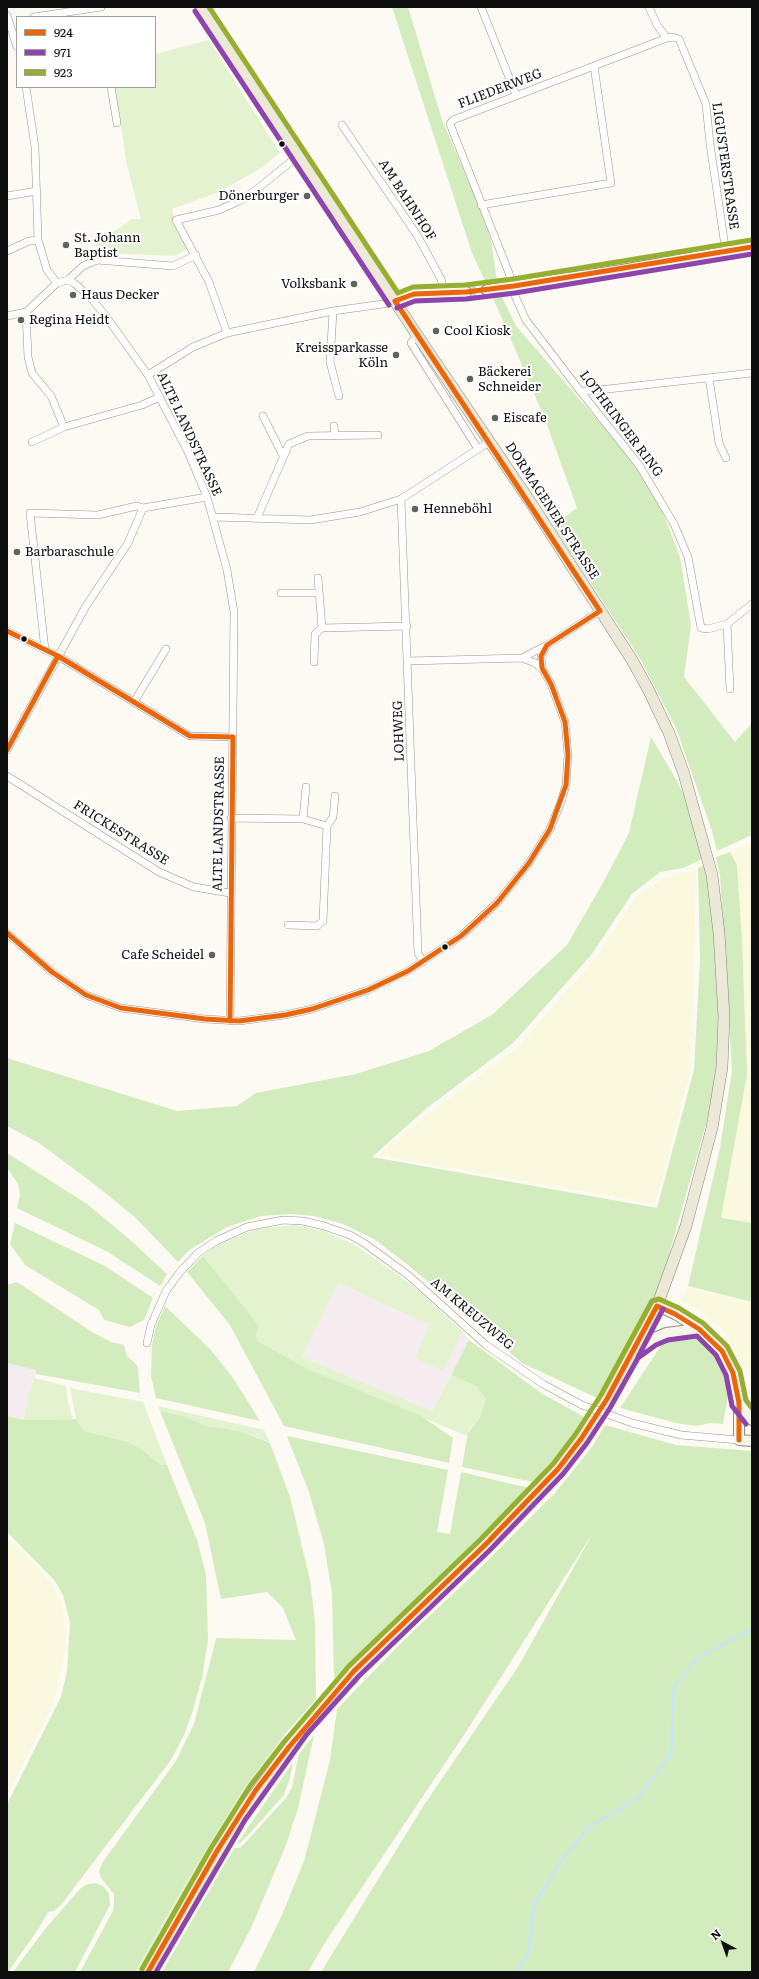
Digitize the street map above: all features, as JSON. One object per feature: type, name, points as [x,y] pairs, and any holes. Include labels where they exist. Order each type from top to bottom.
[{"type":"main road","name":"DORMAGENER STRASSE","points":[[201,7],[632,660],[657,706],[680,763],[702,833],[712,875],[722,975],[724,1017],[722,1068],[712,1128],[686,1226],[657,1306]]},
{"type":"main road","points":[[487,290],[726,253],[752,247]]},
{"type":"main road","points":[[395,301],[414,294],[466,292]]},
{"type":"main road","points":[[148,1972],[217,1851],[274,1766],[302,1730],[354,1672],[485,1545],[558,1469],[600,1410],[633,1353],[657,1306],[675,1314],[699,1329],[722,1352],[733,1373],[739,1403],[739,1440],[752,1441]]},
{"type":"main road","points":[[633,1353],[652,1339],[666,1333],[699,1329]]},
{"type":"main road","points":[[739,1403],[752,1420]]},
{"type":"street","points":[[41,16],[101,7]]},
{"type":"street","points":[[481,7],[516,95]]},
{"type":"street","points":[[649,7],[656,25],[666,38]]},
{"type":"street","points":[[93,9],[95,16]]},
{"type":"street","points":[[11,18],[16,42]]},
{"type":"street","name":"FLIEDERWEG","points":[[514,286],[450,124],[453,120],[666,38],[673,37],[679,39]]},
{"type":"street","name":"LIGUSTERSTRASSE","points":[[679,39],[706,104],[710,144],[726,253]]},
{"type":"street","points":[[481,205],[611,183],[594,66]]},
{"type":"street","points":[[26,88],[35,148],[38,240],[47,270],[57,283]]},
{"type":"street","points":[[111,88],[116,123]]},
{"type":"street","name":"AM BAHNHOF","points":[[342,125],[417,235],[441,279],[445,293]]},
{"type":"street","points":[[227,334],[209,282],[196,255],[176,220],[219,210],[239,201],[256,190],[299,156]]},
{"type":"street","points":[[7,196],[37,191]]},
{"type":"street","points":[[7,251],[30,241],[38,240]]},
{"type":"street","points":[[7,316],[26,312],[57,283],[68,280],[83,266],[97,260],[173,266],[196,255]]},
{"type":"street","name":"ALTE LANDSTRASSE","points":[[68,280],[78,286],[105,315],[148,375],[188,452],[207,498],[214,517],[227,570],[234,612],[230,893],[230,1021]]},
{"type":"street","name":"LOTHRINGER RING","points":[[514,286],[515,296],[526,320],[639,464],[674,524],[688,558],[701,628],[708,629],[727,624],[752,604]]},
{"type":"street","points":[[148,375],[191,348],[227,334],[333,311],[395,301]]},
{"type":"street","points":[[333,311],[330,362],[339,396]]},
{"type":"street","points":[[26,312],[28,357],[32,372],[51,396],[64,427]]},
{"type":"street","points":[[417,335],[411,343],[478,449]]},
{"type":"street","points":[[581,392],[752,373]]},
{"type":"street","points":[[709,378],[719,443],[726,458]]},
{"type":"street","points":[[32,442],[64,427],[142,405],[160,397]]},
{"type":"street","points":[[263,416],[283,456]]},
{"type":"street","points":[[334,426],[335,436]]},
{"type":"street","points":[[257,518],[289,444],[308,436],[378,435]]},
{"type":"street","points":[[214,517],[310,520],[360,512],[401,498],[489,442]]},
{"type":"street","points":[[46,650],[30,513],[98,514],[137,506],[142,508],[207,498]]},
{"type":"street","name":"LOHWEG","points":[[401,498],[407,626],[418,953],[423,962]]},
{"type":"street","points":[[7,750],[86,606],[128,543],[142,508]]},
{"type":"street","points":[[318,578],[322,628]]},
{"type":"street","points":[[281,594],[318,593]]},
{"type":"street","points":[[522,658],[548,645],[600,610]]},
{"type":"street","points":[[727,624],[730,689]]},
{"type":"street","points":[[314,662],[315,634],[322,628],[407,626]]},
{"type":"street","points":[[7,631],[58,656],[190,736],[233,737]]},
{"type":"street","points":[[7,933],[62,980],[86,995],[106,1003],[136,1010],[230,1021],[285,1015],[318,1008],[379,986],[423,962],[461,936],[497,903],[518,879],[538,850],[557,814],[566,785],[568,755],[567,734],[561,709],[540,662],[541,656],[548,645]]},
{"type":"street","points":[[134,702],[166,649]]},
{"type":"street","points":[[408,661],[522,658],[535,663],[544,671]]},
{"type":"street","name":"FRICKESTRASSE","points":[[7,776],[159,872],[194,887],[230,893]]},
{"type":"street","points":[[303,819],[306,787]]},
{"type":"street","points":[[288,925],[317,926],[323,921],[327,826],[333,817],[336,796]]},
{"type":"street","points":[[231,818],[303,819],[327,826]]},
{"type":"street","name":"AM KREUZWEG","points":[[147,1343],[154,1317],[171,1283],[198,1253],[230,1233],[247,1227],[283,1220],[303,1221],[324,1226],[350,1235],[387,1258],[486,1345],[543,1384],[582,1405],[632,1422],[681,1435],[739,1440]]},
{"type":"shaded area","points":[[338,1283],[430,1325],[443,1371],[463,1332],[469,1340],[432,1411],[302,1357]]},
{"type":"shaded area","points":[[7,1363],[37,1370],[23,1420],[7,1416]]},
{"type":"green space","points":[[392,7],[408,7],[442,120],[478,203],[491,240],[498,289],[516,326],[634,462],[656,495],[680,557],[691,625],[684,677],[735,742],[752,723],[752,835],[717,851],[712,831],[676,728],[641,660],[553,525],[577,508],[545,419],[472,253]]},
{"type":"green space","points":[[209,40],[280,153],[261,168],[219,192],[172,209],[175,222],[188,249],[174,256],[101,253],[95,245],[132,219],[141,219],[127,165],[115,88],[156,88],[156,54]]},
{"type":"green space","points":[[651,737],[673,774],[705,835],[709,856],[683,868],[660,872],[632,894],[591,955],[513,1043],[427,1108],[372,1157],[657,1208],[694,1070],[700,960],[698,868],[712,862],[722,1068],[664,1272],[652,1304],[599,1399],[522,1363],[407,1264],[374,1239],[343,1224],[314,1216],[291,1214],[261,1216],[227,1227],[189,1250],[178,1262],[136,1218],[98,1187],[39,1143],[7,1126],[7,1058],[177,1111],[237,1106],[256,1093],[356,1074],[429,1051],[493,1014],[567,945],[604,881],[629,833]]},
{"type":"green space","points":[[752,843],[752,1223],[721,1219],[747,1075],[742,940],[737,865],[730,852]]},
{"type":"green space","points":[[730,852],[737,865],[742,940],[747,1075],[721,1218],[752,1223],[752,1302],[688,1286],[720,1148],[732,1070],[720,875],[716,857]]},
{"type":"green space","points":[[696,870],[691,1069],[655,1204],[378,1155],[427,1115],[517,1048],[595,959],[636,897],[662,879]]},
{"type":"green space","points":[[7,1153],[87,1204],[128,1238],[167,1274],[160,1286],[108,1252],[17,1208],[20,1195],[18,1184],[7,1168]]},
{"type":"green space","points":[[15,1223],[105,1266],[153,1298],[144,1320],[130,1327],[104,1320],[99,1310],[25,1265],[10,1244]]},
{"type":"green space","points":[[295,1225],[324,1231],[357,1246],[413,1286],[463,1332],[443,1371],[415,1358],[430,1325],[338,1283],[302,1357],[432,1411],[451,1375],[476,1386],[486,1399],[479,1419],[468,1432],[467,1436],[310,1370],[257,1341],[256,1334],[258,1326],[203,1256],[217,1245],[256,1229]]},
{"type":"green space","points":[[203,1256],[259,1326],[256,1334],[257,1341],[310,1370],[421,1416],[453,1438],[449,1463],[284,1426],[230,1325],[187,1272]]},
{"type":"green space","points":[[17,1282],[92,1332],[111,1342],[124,1345],[127,1356],[137,1365],[140,1393],[36,1374],[36,1370],[7,1363],[7,1285]]},
{"type":"green space","points":[[687,1287],[752,1303],[752,1381],[725,1332],[704,1313],[682,1301]]},
{"type":"green space","points":[[165,1306],[211,1350],[233,1378],[260,1421],[156,1398],[151,1376],[152,1345],[156,1326]]},
{"type":"green space","points":[[674,1334],[689,1334],[710,1346],[721,1359],[727,1376],[728,1396],[723,1424],[711,1423],[696,1426],[676,1423],[620,1408],[662,1344]]},
{"type":"green space","points":[[469,1340],[541,1393],[584,1417],[562,1450],[533,1482],[462,1467],[468,1433],[479,1419],[486,1399],[476,1386],[451,1375]]},
{"type":"green space","points":[[34,1378],[66,1386],[68,1402],[73,1419],[23,1420]]},
{"type":"green space","points":[[70,1388],[143,1402],[167,1465],[161,1465],[141,1449],[128,1442],[84,1431],[76,1419]]},
{"type":"green space","points":[[158,1406],[264,1430],[270,1442],[240,1431],[207,1426],[183,1416],[160,1411]]},
{"type":"green space","points":[[160,1411],[183,1416],[207,1426],[240,1431],[270,1443],[290,1497],[310,1580],[315,1621],[316,1699],[284,1735],[242,1791],[181,1891],[135,1972],[80,1972],[113,1911],[114,1894],[101,1878],[99,1872],[102,1863],[176,1761],[194,1724],[216,1638],[296,1640],[283,1608],[267,1592],[221,1599],[205,1523]]},
{"type":"green space","points":[[7,1416],[23,1420],[76,1419],[84,1431],[128,1442],[141,1449],[161,1465],[167,1465],[197,1540],[206,1574],[208,1640],[202,1678],[192,1713],[184,1735],[171,1760],[61,1905],[54,1911],[48,1912],[39,1928],[8,1972],[7,1804],[61,1697],[67,1672],[70,1622],[63,1595],[55,1581],[7,1532]]},
{"type":"green space","points":[[605,1425],[676,1445],[752,1451],[752,1972],[321,1972],[424,1805],[518,1667],[594,1531],[466,1732],[326,1941],[308,1972],[254,1972],[282,1915],[304,1861],[330,1760],[337,1709],[403,1641],[474,1574],[555,1493],[592,1447]]},
{"type":"green space","points":[[287,1436],[448,1470],[437,1532],[450,1534],[461,1472],[529,1488],[472,1546],[334,1679],[332,1594],[324,1544],[309,1492]]},
{"type":"green space","points":[[7,1538],[37,1567],[51,1584],[61,1601],[66,1631],[65,1649],[53,1705],[7,1795]]},
{"type":"green space","points":[[284,1735],[287,1737],[241,1801],[208,1851],[140,1972],[135,1972],[181,1891],[242,1791]]},
{"type":"green space","points":[[314,1735],[298,1808],[286,1845],[252,1926],[228,1972],[162,1972],[234,1848],[240,1848],[286,1798],[292,1787],[299,1754]]},
{"type":"green space","points":[[293,1762],[290,1778],[284,1795],[250,1833],[236,1845]]},
{"type":"green space","points":[[96,1883],[104,1887],[109,1894],[110,1905],[75,1972],[13,1972],[45,1929],[81,1888],[88,1884]]},
{"type":"waterway","points":[[516,1972],[529,1952],[534,1905],[564,1857],[589,1827],[637,1799],[671,1754],[674,1687],[697,1659],[752,1629]]},
{"type":"tunnel","points":[[466,292],[487,290]]},
{"type":"transit line","name":"923","points":[[209,7],[398,293],[413,287],[465,285],[513,279],[751,240]]},
{"type":"transit line","name":"971","points":[[195,11],[389,305]]},
{"type":"transit line","name":"924","points":[[395,301],[414,294],[466,292],[514,286],[752,247]]},
{"type":"transit line","name":"971","points":[[397,308],[415,301],[466,299],[515,293],[752,254]]},
{"type":"transit line","name":"924","points":[[395,301],[600,611]]},
{"type":"transit line","name":"924","points":[[7,933],[52,972],[86,995],[121,1008],[205,1019],[239,1021],[285,1015],[312,1009],[368,990],[408,971],[461,936],[497,903],[529,863],[550,829],[566,785],[568,755],[565,722],[551,684],[542,668],[541,656],[547,645],[600,611]]},
{"type":"transit line","name":"924","points":[[7,631],[58,656],[190,736],[233,737]]},
{"type":"transit line","name":"924","points":[[7,750],[58,656]]},
{"type":"transit line","name":"924","points":[[230,1021],[233,737]]},
{"type":"transit line","name":"923","points":[[142,1969],[211,1848],[250,1786],[284,1742],[349,1666],[480,1540],[553,1464],[575,1435],[601,1395],[652,1301],[659,1299],[679,1308],[703,1323],[727,1346],[740,1371],[746,1400],[752,1408]]},
{"type":"transit line","name":"924","points":[[148,1972],[217,1851],[256,1790],[289,1747],[354,1671],[485,1545],[558,1469],[581,1439],[607,1399],[657,1306],[675,1314],[699,1329],[722,1351],[733,1373],[739,1403],[739,1440]]},
{"type":"transit line","name":"971","points":[[638,1357],[663,1309]]},
{"type":"transit line","name":"971","points":[[156,1972],[245,1820],[307,1734],[359,1676],[490,1550],[563,1474],[587,1443],[610,1408],[638,1358],[656,1345],[668,1340],[697,1336],[716,1355],[726,1375],[732,1406],[746,1424]]},
{"type":"place","name":"Dönerburger","points":[[307,196]]},
{"type":"place","name":"St. Johann Baptist","points":[[66,245]]},
{"type":"place","name":"Volksbank","points":[[354,284]]},
{"type":"place","name":"Haus Decker","points":[[73,295]]},
{"type":"place","name":"Regina Heidt","points":[[21,320]]},
{"type":"place","name":"Cool Kiosk","points":[[436,331]]},
{"type":"place","name":"Kreissparkasse Köln","points":[[396,355]]},
{"type":"place","name":"Bäckerei Schneider","points":[[470,379]]},
{"type":"place","name":"Eiscafe","points":[[495,418]]},
{"type":"place","name":"Henneböhl","points":[[415,509]]},
{"type":"place","name":"Barbaraschule","points":[[17,552]]},
{"type":"place","name":"Cafe Scheidel","points":[[212,955]]}]
